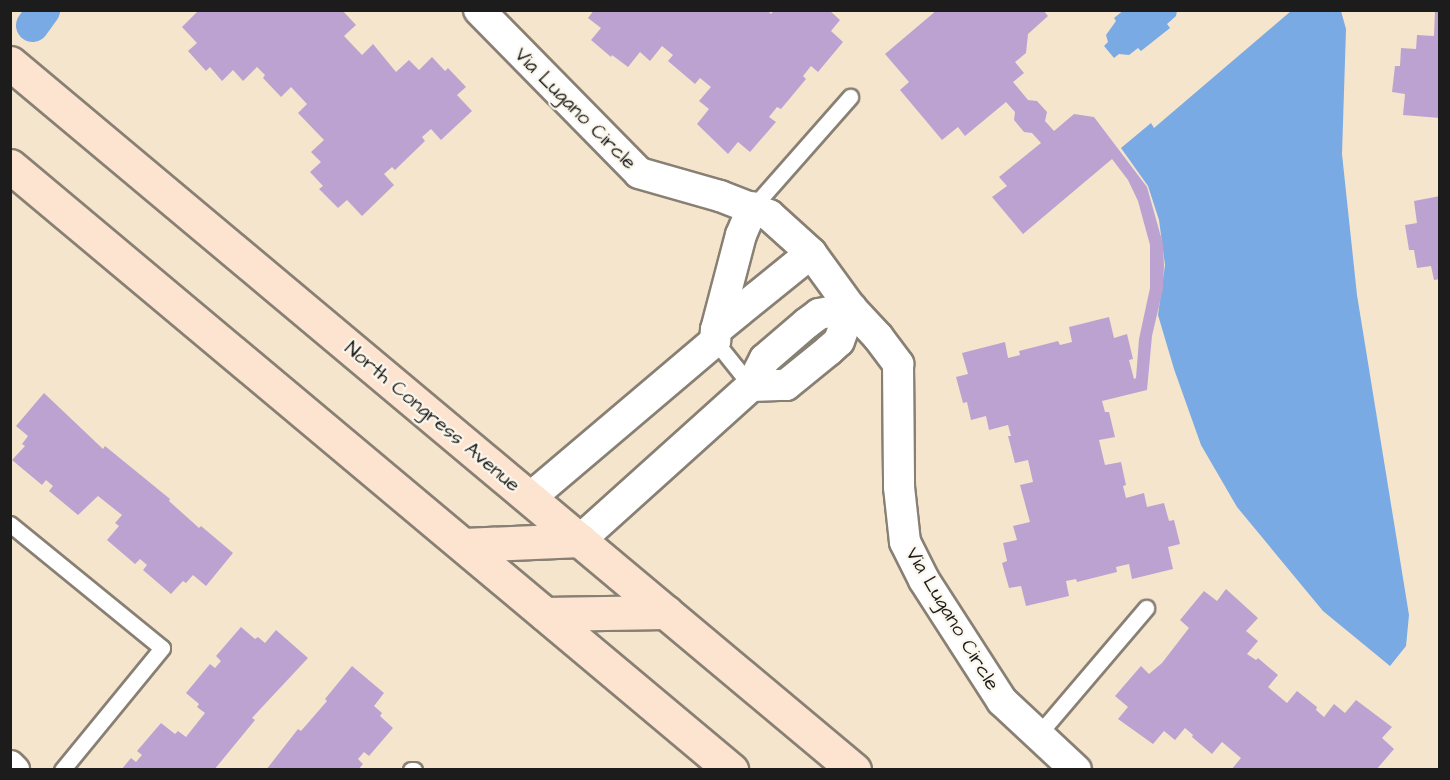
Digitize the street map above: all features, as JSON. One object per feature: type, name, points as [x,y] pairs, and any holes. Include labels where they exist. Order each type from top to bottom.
[{"type":"main road","name":"North Congress Avenue","points":[[10,63],[854,770]]},
{"type":"main road","points":[[12,167],[731,770]]},
{"type":"main road","points":[[464,545],[580,540]]},
{"type":"main road","points":[[545,614],[666,612]]},
{"type":"street","name":"Via Lugano Circle","points":[[478,10],[639,173],[753,207],[769,214],[811,253],[851,308],[898,364],[898,487],[905,542],[924,579],[1002,701],[1076,770]]},
{"type":"street","points":[[716,336],[741,235],[753,207]]},
{"type":"street","points":[[530,498],[811,253]]},
{"type":"street","points":[[580,540],[751,386],[786,385],[839,340],[851,308]]},
{"type":"lane","points":[[753,207],[850,97]]},
{"type":"lane","points":[[716,336],[751,386]]},
{"type":"lane","points":[[10,524],[162,648],[62,770]]},
{"type":"lane","points":[[1038,735],[1146,608]]},
{"type":"water","points":[[1124,10],[1177,11],[1176,16],[1167,24],[1170,28],[1141,51],[1138,48],[1129,55],[1119,54],[1114,58],[1104,46],[1108,42],[1106,35],[1116,21],[1114,18]]},
{"type":"water","points":[[1291,11],[1341,11],[1346,29],[1342,154],[1357,295],[1409,615],[1406,646],[1390,666],[1323,611],[1237,507],[1201,445],[1158,315],[1165,265],[1159,220],[1148,186],[1121,148],[1151,123],[1154,128]]},
{"type":"building","points":[[199,10],[342,10],[356,25],[344,36],[362,55],[373,44],[396,72],[409,60],[419,70],[432,57],[445,71],[448,68],[466,87],[457,95],[472,111],[441,140],[431,129],[422,137],[425,141],[395,170],[392,167],[384,174],[394,185],[362,216],[347,200],[338,208],[319,189],[323,186],[310,172],[321,162],[311,152],[324,140],[298,113],[307,104],[291,87],[281,97],[263,78],[265,75],[257,67],[243,81],[233,70],[222,81],[210,67],[206,71],[188,51],[197,43],[182,27]]},
{"type":"building","points":[[594,10],[767,10],[771,14],[774,10],[829,10],[840,20],[831,31],[843,42],[818,72],[811,66],[803,76],[806,79],[781,109],[777,107],[769,117],[776,122],[750,152],[738,142],[728,154],[697,124],[709,109],[699,101],[711,87],[700,78],[695,84],[668,61],[673,55],[662,46],[650,61],[640,52],[628,67],[612,55],[611,57],[591,40],[601,28],[588,18]]},
{"type":"building","points":[[937,10],[1043,10],[1048,16],[1028,34],[1026,53],[1015,62],[1024,73],[1013,82],[1028,100],[1037,101],[1047,112],[1045,121],[1054,131],[1074,114],[1094,117],[1147,187],[1163,244],[1164,265],[1163,289],[1152,336],[1147,390],[1102,401],[1105,412],[1109,412],[1115,437],[1099,440],[1105,465],[1121,462],[1126,498],[1144,493],[1147,507],[1164,503],[1169,521],[1174,520],[1180,544],[1168,547],[1173,569],[1132,579],[1129,564],[1116,567],[1117,572],[1077,582],[1076,579],[1066,581],[1069,596],[1026,606],[1021,586],[1009,588],[1002,563],[1007,561],[1003,543],[1017,540],[1013,526],[1030,522],[1020,485],[1033,482],[1028,460],[1015,463],[1008,436],[1011,436],[1008,425],[989,430],[986,416],[971,420],[967,402],[963,403],[956,377],[968,374],[962,353],[1005,342],[1008,358],[1020,355],[1019,351],[1058,341],[1060,345],[1072,342],[1069,327],[1109,317],[1114,338],[1127,334],[1133,359],[1129,360],[1134,379],[1136,378],[1139,339],[1150,288],[1150,245],[1138,201],[1128,180],[1112,159],[1023,234],[992,197],[1007,186],[999,177],[1041,143],[1032,133],[1024,132],[1014,120],[1015,112],[1006,102],[965,136],[958,127],[942,140],[900,90],[909,82],[885,54]]},
{"type":"building","points":[[1435,10],[1440,10],[1440,118],[1403,115],[1405,94],[1392,92],[1395,66],[1400,66],[1401,48],[1416,49],[1417,35],[1434,36]]},
{"type":"building","points":[[1440,196],[1440,279],[1434,280],[1431,266],[1417,268],[1414,250],[1409,250],[1405,225],[1417,223],[1414,201]]},
{"type":"building","points":[[44,393],[103,449],[105,446],[170,499],[169,501],[199,528],[201,526],[233,553],[206,586],[193,575],[186,583],[183,581],[171,594],[143,570],[147,565],[140,559],[135,564],[107,540],[119,526],[115,523],[122,515],[98,496],[78,515],[49,491],[53,486],[46,480],[42,485],[12,460],[25,446],[22,444],[28,436],[16,426]]},
{"type":"building","points":[[1226,589],[1258,618],[1246,631],[1258,641],[1247,654],[1256,660],[1258,658],[1278,675],[1268,687],[1287,703],[1297,691],[1317,707],[1316,710],[1324,717],[1334,704],[1345,713],[1356,700],[1392,727],[1382,738],[1394,749],[1376,770],[1231,770],[1241,758],[1222,742],[1212,754],[1185,728],[1175,740],[1164,731],[1153,744],[1118,719],[1128,707],[1115,696],[1141,666],[1149,674],[1162,663],[1189,628],[1180,620],[1204,591],[1217,601]]},
{"type":"building","points":[[241,627],[255,639],[258,637],[265,643],[276,630],[308,658],[252,718],[255,720],[214,770],[121,770],[131,758],[136,762],[142,755],[137,751],[161,723],[175,734],[178,731],[186,737],[205,713],[197,707],[199,704],[186,693],[210,664],[215,668],[221,661],[216,656]]},
{"type":"building","points":[[352,666],[384,693],[374,706],[382,713],[380,716],[393,728],[369,756],[364,752],[358,759],[363,764],[358,770],[266,770],[298,729],[301,731],[327,701],[325,699]]},
{"type":"waterway","points":[[32,25],[43,10]]}]
